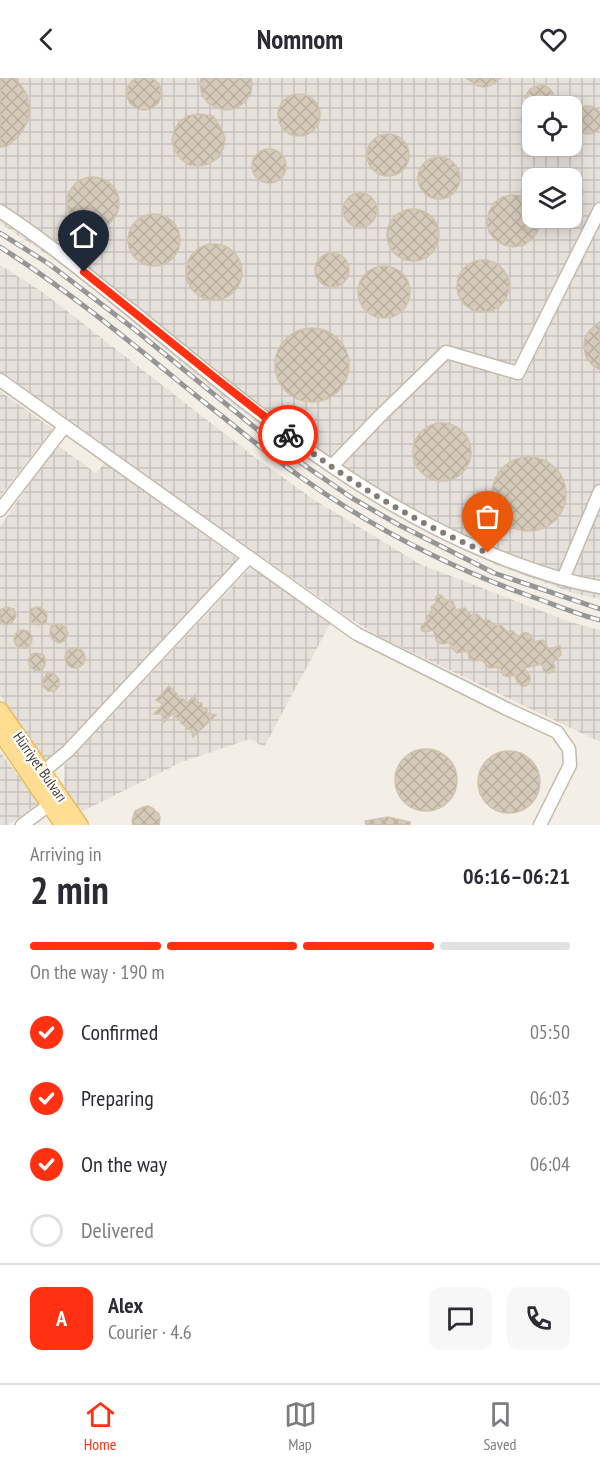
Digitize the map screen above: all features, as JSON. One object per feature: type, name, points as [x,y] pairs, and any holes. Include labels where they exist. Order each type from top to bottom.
[{"type":"main road","name":"Hürriyet Bulvarı","points":[[0,710],[38,776],[49,805],[63,825]]},
{"type":"main road","name":"Hürriyet Bulvarı","points":[[0,732],[80,825]]},
{"type":"street","points":[[332,466],[446,352],[518,374],[600,209]]},
{"type":"street","points":[[0,211],[84,272],[299,443],[387,502],[430,526],[506,560],[562,579],[600,587]]},
{"type":"street","points":[[0,380],[357,634],[557,732],[569,749],[570,765],[540,825]]},
{"type":"street","points":[[0,510],[64,427]]},
{"type":"street","points":[[562,579],[600,491]]},
{"type":"street","points":[[38,776],[68,751],[249,557]]},
{"type":"street","points":[[22,825],[49,805]]},
{"type":"shaded area","points":[[0,78],[600,78],[600,599],[576,594],[501,567],[387,509],[310,461],[222,396],[106,299],[52,258],[0,223]]},
{"type":"shaded area","points":[[0,265],[44,293],[252,455],[313,499],[420,564],[570,622],[600,630],[600,742],[380,637],[349,618],[0,373]]},
{"type":"shaded area","points":[[0,391],[53,429],[0,496]]},
{"type":"shaded area","points":[[57,445],[96,473],[105,463],[238,559],[66,744],[45,762],[0,695],[0,526]]},
{"type":"shaded area","points":[[252,566],[330,624],[264,747],[250,739],[182,762],[81,812],[64,787],[64,766]]},
{"type":"shaded area","points":[[0,752],[39,803],[8,825],[0,825]]},
{"type":"building","points":[[144,76],[156,81],[161,93],[156,105],[144,110],[132,105],[127,93],[132,81]]},
{"type":"building","points":[[0,78],[17,80],[26,93],[30,108],[27,123],[19,136],[7,146],[0,147]]},
{"type":"building","points":[[201,78],[251,78],[251,93],[237,108],[227,110],[217,108],[208,103],[202,95]]},
{"type":"building","points":[[466,78],[501,78],[485,87],[478,86]]},
{"type":"building","points":[[540,85],[545,86],[550,89],[554,96],[527,96],[530,89]]},
{"type":"building","points":[[299,94],[307,95],[314,100],[319,107],[319,123],[314,130],[307,135],[299,136],[291,135],[284,130],[279,123],[278,115],[279,107],[284,100],[291,95]]},
{"type":"building","points":[[593,107],[601,115],[601,125],[593,133],[583,133],[582,108]]},
{"type":"building","points":[[198,114],[213,116],[222,129],[225,139],[218,158],[209,164],[199,166],[189,165],[181,159],[172,141],[179,122],[188,116]]},
{"type":"building","points":[[388,134],[396,135],[403,140],[408,147],[408,163],[403,170],[396,175],[388,176],[380,175],[373,170],[368,163],[367,155],[368,147],[373,140],[380,135]]},
{"type":"building","points":[[269,149],[281,154],[286,166],[281,178],[269,183],[257,178],[252,166],[257,154]]},
{"type":"building","points":[[439,157],[447,158],[454,163],[459,170],[459,186],[454,193],[447,198],[439,199],[431,198],[424,193],[419,186],[418,178],[419,170],[424,163],[431,158]]},
{"type":"building","points":[[93,177],[103,179],[111,185],[117,193],[119,203],[117,213],[111,221],[103,227],[93,229],[83,227],[75,221],[69,213],[67,203],[69,193],[75,185],[83,179]]},
{"type":"building","points":[[360,193],[372,198],[377,210],[372,222],[360,227],[348,222],[343,210],[348,198]]},
{"type":"building","points":[[522,196],[522,228],[538,228],[532,239],[524,245],[514,247],[504,245],[495,240],[489,232],[487,222],[489,212],[494,203],[502,197]]},
{"type":"building","points":[[413,209],[423,211],[431,217],[437,225],[439,235],[437,245],[431,253],[423,259],[413,261],[403,259],[395,253],[389,245],[387,235],[389,225],[395,217],[403,211]]},
{"type":"building","points":[[154,214],[164,216],[172,222],[178,230],[180,240],[178,250],[172,258],[164,264],[154,266],[144,264],[136,258],[130,250],[128,240],[130,230],[136,222],[144,216]]},
{"type":"building","points":[[209,244],[219,244],[234,252],[240,261],[242,272],[240,283],[234,292],[219,300],[209,300],[198,295],[191,288],[186,277],[186,267],[191,256],[198,249]]},
{"type":"building","points":[[332,253],[344,258],[349,270],[344,282],[332,287],[320,282],[315,270],[320,258]]},
{"type":"building","points":[[483,260],[493,262],[501,268],[507,276],[509,286],[507,296],[501,304],[493,310],[483,312],[473,310],[465,304],[459,296],[457,286],[459,276],[465,268],[473,262]]},
{"type":"building","points":[[384,266],[394,268],[402,274],[408,282],[410,292],[408,302],[402,310],[394,316],[384,318],[374,316],[366,310],[360,302],[358,292],[360,282],[366,274],[374,268]]},
{"type":"building","points":[[600,322],[600,370],[586,357],[584,347],[585,337]]},
{"type":"building","points":[[312,328],[333,334],[343,344],[349,365],[343,386],[333,396],[312,402],[291,396],[281,386],[275,365],[281,344],[291,334]]},
{"type":"building","points":[[436,423],[448,423],[463,431],[471,446],[471,458],[463,473],[448,481],[436,481],[421,473],[413,458],[413,446],[421,431]]},
{"type":"building","points":[[529,457],[550,463],[560,473],[566,494],[560,515],[550,525],[529,531],[508,525],[498,515],[492,494],[498,473],[508,463]]},
{"type":"building","points":[[438,595],[453,602],[456,610],[465,608],[470,615],[477,614],[495,626],[501,625],[507,632],[513,631],[518,637],[523,633],[528,633],[533,642],[543,640],[548,649],[560,646],[561,655],[553,662],[555,667],[553,672],[544,672],[542,664],[524,668],[530,676],[530,681],[526,686],[521,686],[515,675],[508,677],[503,675],[500,667],[489,668],[482,660],[473,661],[469,658],[468,651],[457,653],[451,642],[442,644],[437,642],[433,630],[425,632],[421,628],[427,621],[427,616],[432,612],[431,607],[436,603]]},
{"type":"building","points":[[6,607],[14,609],[16,616],[12,623],[7,625],[0,622],[0,610]]},
{"type":"building","points":[[38,607],[46,612],[47,616],[46,623],[38,625],[33,624],[30,620],[30,609]]},
{"type":"building","points":[[59,624],[65,627],[68,633],[65,641],[59,643],[53,640],[50,634],[51,626]]},
{"type":"building","points":[[23,630],[29,633],[32,639],[29,645],[23,648],[17,645],[14,639],[17,633]]},
{"type":"building","points":[[71,648],[79,648],[85,654],[85,662],[79,668],[71,668],[65,662],[65,654]]},
{"type":"building","points":[[37,653],[45,658],[42,671],[34,670],[29,665],[29,658],[32,654]]},
{"type":"building","points":[[47,673],[54,674],[59,679],[59,686],[55,691],[48,691],[43,686]]},
{"type":"building","points":[[169,686],[178,698],[187,703],[195,695],[196,702],[202,703],[202,708],[207,708],[207,713],[216,715],[193,737],[191,729],[187,729],[172,714],[164,722],[162,714],[154,714],[163,704],[156,700]]},
{"type":"building","points":[[426,749],[448,758],[457,780],[448,802],[426,811],[404,802],[395,780],[404,758]]},
{"type":"building","points":[[509,751],[531,760],[540,782],[531,804],[509,813],[487,804],[478,782],[487,760]]},
{"type":"building","points":[[148,806],[159,814],[159,825],[133,825],[135,811]]},
{"type":"building","points":[[388,817],[410,822],[410,825],[366,825],[365,821]]},
{"type":"railway","points":[[0,233],[49,264],[134,329],[264,435],[352,498],[399,525],[494,573],[600,609]]},
{"type":"railway","points":[[0,247],[81,303],[278,461],[355,513],[468,572],[572,612],[600,620]]},
{"type":"way so far","points":[[288,435],[387,502],[430,526],[488,553]]},
{"type":"route","points":[[84,272],[288,435]]}]
